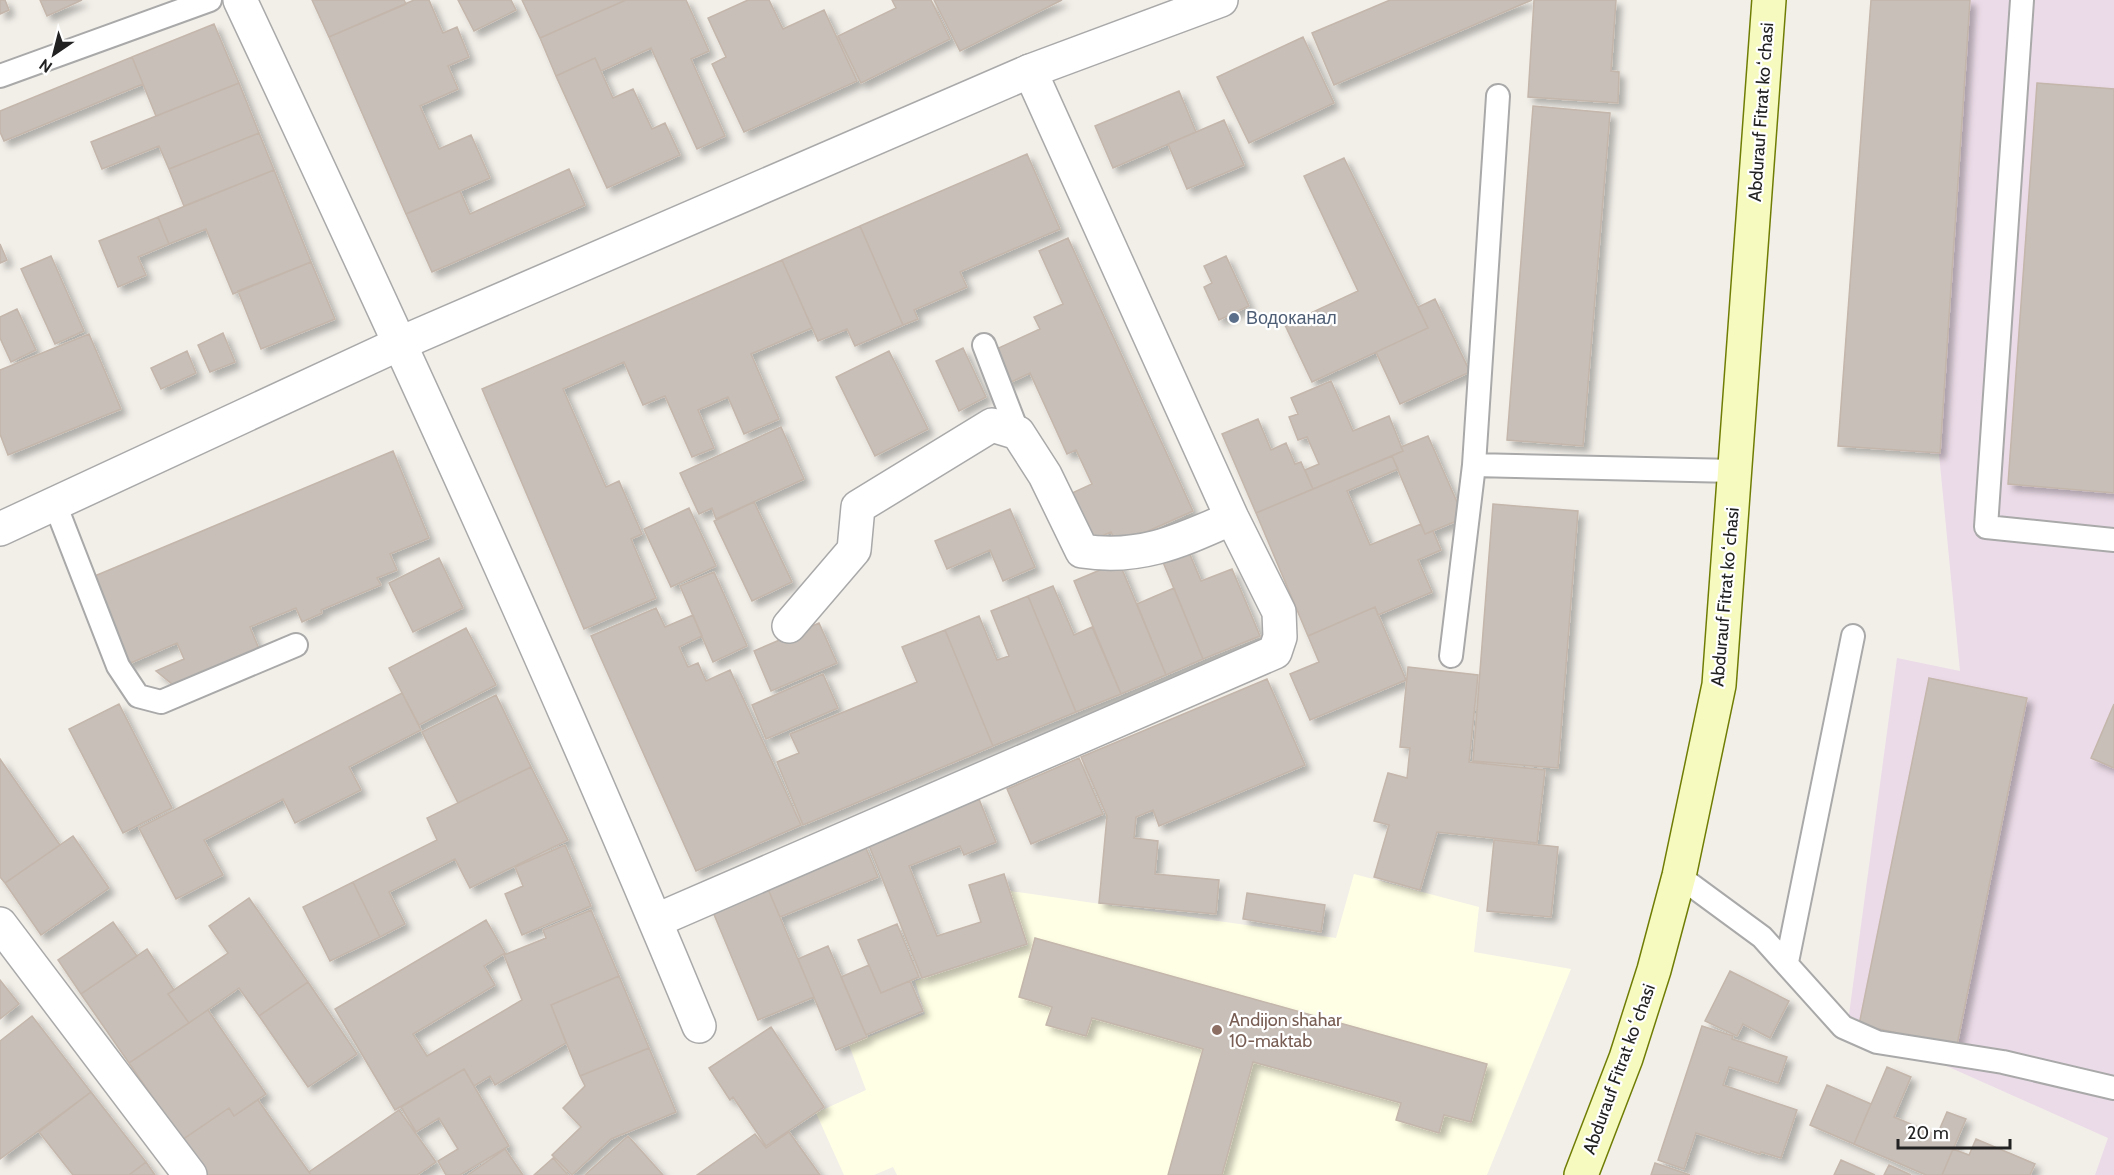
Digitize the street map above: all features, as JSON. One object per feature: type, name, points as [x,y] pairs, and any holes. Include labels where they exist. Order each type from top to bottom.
[{"type":"main road","name":"Abdurauf Fitrat koʻchasi","points":[[1581,1175],[1626,1058],[1654,970],[1679,876],[1719,685],[1769,0]]},
{"type":"street","points":[[240,0],[401,343],[699,1026]]},
{"type":"street","points":[[0,529],[401,343],[1030,71],[1221,0]]},
{"type":"street","points":[[655,921],[1275,652],[1280,637],[1279,612],[1232,518],[1030,71]]},
{"type":"street","points":[[789,626],[854,550],[858,507],[992,425],[1018,433],[1046,475],[1082,551],[1108,555],[1169,546],[1232,518]]},
{"type":"street","points":[[0,924],[190,1175]]},
{"type":"lane","points":[[0,76],[210,0]]},
{"type":"lane","points":[[2022,0],[1986,527],[2114,540]]},
{"type":"lane","points":[[1451,656],[1474,465],[1498,96]]},
{"type":"lane","points":[[984,345],[1018,433]]},
{"type":"lane","points":[[1474,465],[1735,471]]},
{"type":"lane","points":[[55,504],[118,666],[128,685],[138,696],[161,702],[296,645]]},
{"type":"lane","points":[[1787,962],[1853,636]]},
{"type":"lane","points":[[1679,876],[1762,937],[1787,962],[1843,1027],[1877,1042],[2003,1062],[2114,1088]]},
{"type":"shaded area","points":[[1871,0],[2114,0],[2114,1175],[2095,1175],[2108,1138],[1848,1022],[1897,658],[1960,671],[1939,454],[1838,446]]},
{"type":"shaded area","name":"Andijon shahar 10-maktab","points":[[1354,874],[1479,907],[1474,952],[1571,969],[1487,1175],[897,1175],[893,1167],[874,1175],[844,1175],[816,1113],[866,1090],[849,1045],[925,1014],[915,981],[1028,945],[1010,891],[1336,938]]},
{"type":"building","points":[[0,0],[5,0],[9,10],[0,14]]},
{"type":"building","points":[[40,0],[82,0],[47,16]]},
{"type":"building","points":[[312,0],[404,0],[406,4],[329,37]]},
{"type":"building","points":[[414,0],[429,0],[443,33],[457,27],[469,57],[448,66],[458,89],[420,106],[439,149],[471,135],[490,178],[406,214],[329,37]]},
{"type":"building","points":[[458,0],[511,0],[516,10],[474,31]]},
{"type":"building","points":[[522,0],[626,0],[540,38]]},
{"type":"building","points":[[626,0],[686,0],[709,51],[691,59],[725,136],[697,149],[651,48],[601,71],[595,58],[556,76],[540,38]]},
{"type":"building","points":[[748,0],[769,0],[783,29],[824,10],[857,81],[744,132],[712,64],[726,57],[708,18]]},
{"type":"building","points":[[892,0],[931,0],[950,39],[861,83],[838,36],[896,8]]},
{"type":"building","points":[[934,0],[1062,0],[960,51]]},
{"type":"building","points":[[1390,0],[1532,0],[1334,85],[1312,33]]},
{"type":"building","points":[[1534,0],[1616,0],[1611,71],[1619,72],[1618,103],[1528,97]]},
{"type":"building","points":[[1871,0],[1970,0],[1940,453],[1838,446]]},
{"type":"building","points":[[214,24],[239,83],[156,116],[132,57]]},
{"type":"building","points":[[1303,37],[1334,103],[1249,143],[1217,77]]},
{"type":"building","points":[[132,57],[143,84],[4,141],[0,132],[0,111]]},
{"type":"building","points":[[595,58],[613,98],[633,89],[652,129],[665,123],[680,155],[607,188],[556,76]]},
{"type":"building","points":[[239,83],[259,133],[169,169],[159,146],[102,169],[91,142]]},
{"type":"building","points":[[2037,83],[2114,89],[2114,493],[2008,484]]},
{"type":"building","points":[[1179,91],[1196,132],[1113,168],[1095,126]]},
{"type":"building","points":[[1533,106],[1610,113],[1583,446],[1507,440]]},
{"type":"building","points":[[1224,120],[1244,165],[1187,189],[1168,144]]},
{"type":"building","points":[[259,133],[274,170],[184,206],[169,169]]},
{"type":"building","points":[[1027,154],[1060,229],[960,272],[967,287],[914,310],[918,319],[903,325],[860,226]]},
{"type":"building","points":[[1344,158],[1428,328],[1312,382],[1285,325],[1358,291],[1304,176]]},
{"type":"building","points":[[569,169],[585,205],[432,272],[406,214],[460,191],[470,214]]},
{"type":"building","points":[[274,170],[311,262],[233,294],[206,229],[169,244],[158,217]]},
{"type":"building","points":[[158,217],[169,244],[138,257],[146,275],[118,287],[99,241]]},
{"type":"building","points":[[860,226],[903,325],[855,346],[847,329],[818,341],[782,260]]},
{"type":"building","points":[[1068,238],[1193,511],[1117,545],[1111,532],[1083,544],[1061,498],[1092,484],[1076,450],[1067,454],[1030,373],[1007,384],[992,351],[1040,329],[1034,317],[1063,304],[1039,251]]},
{"type":"building","points":[[0,244],[7,260],[0,263]]},
{"type":"building","points":[[51,256],[84,331],[55,344],[21,269]]},
{"type":"building","points":[[1226,256],[1249,306],[1219,320],[1204,287],[1212,283],[1204,266]]},
{"type":"building","points":[[782,260],[812,328],[751,354],[779,419],[744,434],[728,397],[698,410],[714,448],[692,457],[665,396],[643,405],[624,362],[563,389],[606,487],[619,481],[642,534],[631,539],[656,598],[584,629],[482,389]]},
{"type":"building","points":[[311,262],[335,319],[261,349],[238,291]]},
{"type":"building","points":[[1435,299],[1470,372],[1400,404],[1376,352],[1428,328],[1418,307]]},
{"type":"building","points":[[17,309],[36,350],[11,362],[0,338],[0,317]]},
{"type":"building","points":[[223,333],[235,362],[210,372],[198,345]]},
{"type":"building","points":[[89,334],[121,409],[8,455],[0,434],[0,370]]},
{"type":"building","points":[[963,348],[986,397],[959,411],[936,361]]},
{"type":"building","points":[[187,351],[196,373],[161,389],[151,368]]},
{"type":"building","points":[[889,351],[928,429],[875,456],[836,377]]},
{"type":"building","points":[[1331,381],[1353,431],[1389,416],[1403,451],[1313,489],[1305,470],[1319,464],[1307,437],[1298,440],[1289,417],[1298,414],[1291,398]]},
{"type":"building","points":[[1258,419],[1271,450],[1286,443],[1295,464],[1301,462],[1313,489],[1256,513],[1222,434]]},
{"type":"building","points":[[781,427],[804,479],[716,519],[712,508],[699,514],[680,473]]},
{"type":"building","points":[[1428,436],[1464,518],[1425,534],[1392,456],[1403,451],[1401,447]]},
{"type":"building","points":[[393,451],[429,538],[390,554],[397,570],[377,578],[381,585],[321,610],[322,613],[302,622],[296,608],[250,627],[259,649],[177,688],[156,671],[184,659],[177,643],[126,665],[90,578]]},
{"type":"building","points":[[1392,456],[1398,469],[1347,491],[1370,545],[1421,524],[1425,534],[1433,531],[1441,550],[1418,560],[1432,592],[1378,615],[1375,607],[1308,636],[1256,513]]},
{"type":"building","points":[[754,502],[792,582],[752,601],[714,521]]},
{"type":"building","points":[[1493,504],[1578,511],[1558,768],[1473,761]]},
{"type":"building","points":[[689,508],[716,566],[671,587],[644,529]]},
{"type":"building","points":[[1010,509],[1035,567],[1003,581],[990,550],[947,569],[935,541]]},
{"type":"building","points":[[1186,545],[1201,581],[1232,569],[1260,636],[1203,659],[1160,555]]},
{"type":"building","points":[[439,558],[463,608],[413,632],[389,583]]},
{"type":"building","points":[[1119,562],[1166,675],[1121,694],[1074,581]]},
{"type":"building","points":[[714,572],[747,646],[713,662],[680,586]]},
{"type":"building","points":[[1053,586],[1074,635],[1092,627],[1121,694],[1076,712],[1028,596]]},
{"type":"building","points":[[1174,588],[1203,659],[1166,675],[1137,604]]},
{"type":"building","points":[[1028,596],[1076,712],[993,746],[945,630],[979,616],[997,660],[1009,656],[991,611]]},
{"type":"building","points":[[1375,607],[1406,680],[1310,720],[1290,674],[1319,662],[1308,636]]},
{"type":"building","points":[[656,608],[665,627],[693,615],[702,636],[679,647],[688,667],[698,663],[706,681],[730,670],[801,825],[696,871],[591,636]]},
{"type":"building","points":[[819,623],[837,663],[771,691],[754,651]]},
{"type":"building","points":[[466,628],[496,685],[419,725],[389,668]]},
{"type":"building","points":[[945,630],[993,746],[803,825],[777,762],[799,753],[790,734],[917,682],[902,647]]},
{"type":"building","points":[[1408,667],[1478,675],[1469,762],[1545,770],[1537,843],[1437,832],[1420,890],[1374,877],[1389,825],[1374,821],[1388,773],[1407,778],[1410,748],[1400,747]]},
{"type":"building","points":[[823,674],[838,708],[766,739],[752,705]]},
{"type":"building","points":[[1929,678],[2027,698],[1957,1045],[1859,1025]]},
{"type":"building","points":[[1267,679],[1305,765],[1159,826],[1153,810],[1136,817],[1134,838],[1158,841],[1155,874],[1219,880],[1216,914],[1099,903],[1107,816],[1081,757]]},
{"type":"building","points":[[402,693],[421,730],[349,767],[361,790],[295,823],[283,799],[204,840],[223,875],[176,899],[139,828]]},
{"type":"building","points":[[496,695],[531,767],[458,803],[422,732]]},
{"type":"building","points":[[119,704],[172,808],[123,833],[69,729]]},
{"type":"building","points":[[2114,704],[2114,768],[2091,758]]},
{"type":"building","points":[[1079,758],[1103,814],[1031,844],[1007,789]]},
{"type":"building","points":[[0,759],[60,845],[5,883],[0,877]]},
{"type":"building","points":[[531,767],[568,840],[470,888],[455,859],[389,892],[405,924],[380,937],[353,882],[437,840],[427,818]]},
{"type":"building","points":[[979,799],[996,842],[964,855],[960,846],[909,866],[937,936],[981,922],[969,885],[1004,874],[1027,944],[922,978],[868,843]]},
{"type":"building","points":[[73,836],[109,888],[41,935],[5,883]]},
{"type":"building","points":[[1494,840],[1558,847],[1551,917],[1487,911]]},
{"type":"building","points":[[863,841],[878,877],[780,917],[765,882]]},
{"type":"building","points":[[565,845],[591,906],[522,935],[505,894],[523,886],[515,867]]},
{"type":"building","points":[[353,882],[380,937],[330,961],[303,907]]},
{"type":"building","points":[[765,882],[814,997],[758,1020],[710,905]]},
{"type":"building","points":[[1247,893],[1325,905],[1321,932],[1243,919]]},
{"type":"building","points":[[249,898],[308,982],[259,1016],[239,988],[189,1023],[168,994],[228,953],[209,926]]},
{"type":"building","points":[[591,910],[619,976],[551,1005],[566,1043],[495,1085],[490,1076],[474,1086],[464,1069],[395,1110],[335,1009],[486,920],[505,953],[484,966],[495,985],[413,1034],[427,1056],[522,1000],[504,955],[546,938],[543,930]]},
{"type":"building","points":[[113,922],[137,956],[81,994],[58,960]]},
{"type":"building","points":[[897,924],[919,977],[881,993],[858,940]]},
{"type":"building","points":[[1035,938],[1487,1064],[1471,1122],[1444,1115],[1439,1133],[1396,1120],[1401,1103],[1253,1062],[1222,1175],[1168,1175],[1203,1049],[1092,1018],[1086,1036],[1046,1025],[1052,1007],[1019,997]]},
{"type":"building","points":[[828,946],[867,1037],[836,1050],[798,959]]},
{"type":"building","points":[[147,949],[174,990],[168,994],[189,1023],[129,1063],[81,994]]},
{"type":"building","points":[[869,965],[881,993],[910,981],[923,1011],[866,1035],[841,977]]},
{"type":"building","points":[[1730,971],[1789,1001],[1770,1038],[1743,1024],[1737,1036],[1705,1021]]},
{"type":"building","points":[[619,976],[649,1048],[580,1076],[551,1005]]},
{"type":"building","points":[[0,980],[19,1004],[0,1019]]},
{"type":"building","points":[[308,982],[357,1054],[308,1087],[259,1016]]},
{"type":"building","points":[[208,1010],[266,1094],[234,1116],[229,1108],[182,1140],[129,1063]]},
{"type":"building","points":[[32,1016],[91,1092],[0,1159],[0,1041]]},
{"type":"building","points":[[1702,1026],[1733,1036],[1732,1039],[1787,1057],[1778,1083],[1729,1067],[1723,1085],[1797,1110],[1781,1158],[1761,1152],[1760,1154],[1696,1133],[1684,1169],[1658,1160]]},
{"type":"building","points":[[771,1027],[824,1107],[766,1146],[733,1097],[730,1100],[709,1068]]},
{"type":"building","points":[[649,1048],[676,1112],[611,1139],[572,1175],[552,1155],[581,1127],[563,1108],[585,1086],[580,1076]]},
{"type":"building","points":[[1887,1067],[1911,1077],[1894,1117],[1937,1135],[1947,1112],[1966,1119],[1942,1175],[1926,1175],[1854,1144]]},
{"type":"building","points":[[464,1069],[509,1146],[460,1175],[446,1175],[438,1161],[458,1149],[439,1118],[416,1132],[401,1107]]},
{"type":"building","points":[[1827,1085],[1871,1104],[1854,1144],[1810,1125]]},
{"type":"building","points":[[91,1092],[146,1162],[129,1175],[73,1175],[39,1132]]},
{"type":"building","points":[[258,1100],[311,1175],[207,1175],[182,1140],[229,1108],[234,1116]]},
{"type":"building","points":[[399,1110],[436,1162],[417,1175],[311,1175],[309,1172]]},
{"type":"building","points":[[789,1132],[820,1175],[697,1175],[755,1134],[766,1148]]},
{"type":"building","points":[[628,1136],[663,1175],[585,1175]]},
{"type":"building","points":[[1976,1139],[2035,1164],[2030,1175],[1942,1175],[1953,1149],[1969,1155]]},
{"type":"building","points":[[505,1149],[523,1175],[468,1175]]},
{"type":"building","points":[[553,1158],[568,1175],[534,1175]]},
{"type":"building","points":[[1841,1160],[1875,1175],[1834,1175]]},
{"type":"building","points":[[146,1162],[155,1175],[129,1175]]},
{"type":"building","points":[[1655,1163],[1690,1175],[1651,1175]]},
{"type":"building","points":[[1889,1165],[1911,1175],[1884,1175]]},
{"type":"place","name":"Водоканал","points":[[1234,318]]},
{"type":"place","name":"Andijon shahar 10-maktab","points":[[1217,1030]]}]
